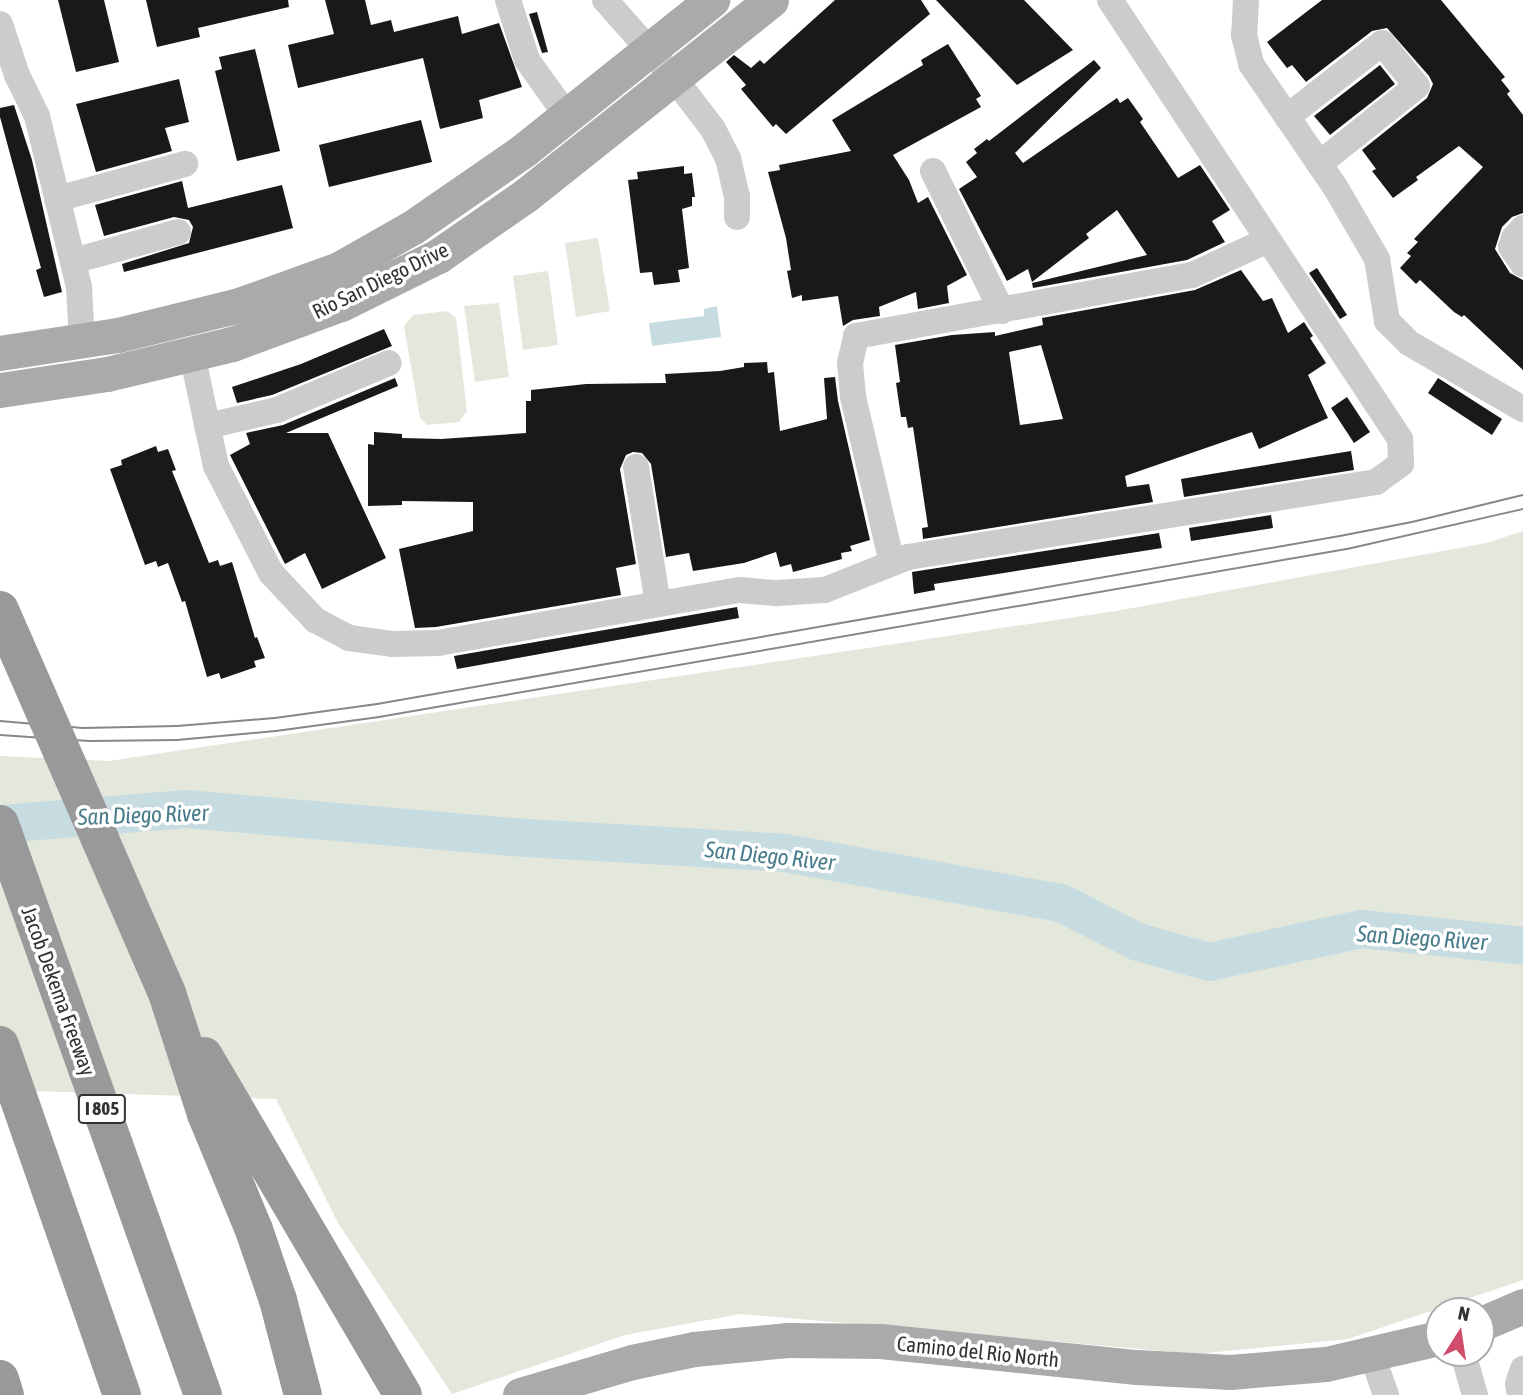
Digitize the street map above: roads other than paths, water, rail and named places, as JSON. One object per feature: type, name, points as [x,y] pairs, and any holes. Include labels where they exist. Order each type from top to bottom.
[{"type":"highway","points":[[0,610],[167,993],[206,1114],[254,1230],[278,1300],[303,1395]]},
{"type":"highway","name":"Jacob Dekema Freeway","points":[[0,824],[203,1395]]},
{"type":"highway","points":[[167,993],[403,1395]]},
{"type":"highway","points":[[0,1045],[122,1395]]},
{"type":"highway","points":[[0,1379],[5,1395]]},
{"type":"main road","name":"Rio San Diego Drive","points":[[0,353],[82,341],[239,305],[339,269],[413,228],[524,150],[712,0]]},
{"type":"main road","name":"Rio San Diego Drive","points":[[0,390],[107,374],[233,344],[341,304],[438,256],[526,195],[771,0]]},
{"type":"main road","points":[[1495,1318],[1523,1306]]},
{"type":"main road","name":"Camino del Rio North","points":[[520,1395],[632,1362],[694,1349],[788,1340],[880,1341],[1183,1371],[1279,1369],[1372,1355],[1425,1342]]},
{"type":"street","points":[[508,0],[527,60],[567,116]]},
{"type":"street","points":[[606,0],[674,78],[713,129],[728,158],[737,196],[737,217]]},
{"type":"street","points":[[192,354],[216,466],[271,573],[315,620],[349,638],[392,644],[438,643],[740,590],[777,593],[825,590],[908,557],[1376,482],[1401,464],[1399,439],[1110,0]]},
{"type":"street","points":[[1246,0],[1244,35],[1251,64],[1319,164],[1377,259],[1387,321],[1409,342],[1523,409]]},
{"type":"street","points":[[0,24],[18,75],[37,116],[79,287],[82,341]]},
{"type":"street","points":[[1287,117],[1382,43],[1417,86],[1319,164]]},
{"type":"street","points":[[57,200],[185,164]]},
{"type":"street","points":[[933,171],[1002,311]]},
{"type":"street","points":[[1523,228],[1514,238],[1511,247],[1523,264]]},
{"type":"street","points":[[73,261],[178,232]]},
{"type":"street","points":[[892,563],[853,397],[850,363],[856,336],[1192,275],[1268,240]]},
{"type":"street","points":[[207,426],[277,410],[388,363]]},
{"type":"street","points":[[636,467],[658,604]]},
{"type":"street","points":[[1372,1355],[1386,1395]]},
{"type":"street","points":[[1468,1367],[1475,1395]]},
{"type":"street","points":[[1520,1395],[1518,1384],[1523,1369]]},
{"type":"waterway","name":"San Diego River","points":[[0,824],[186,809],[510,837],[785,853],[1061,903],[1138,942],[1209,962],[1362,929],[1523,946]]},
{"type":"tram line","points":[[0,721],[83,728],[177,726],[275,718],[377,704],[1345,535],[1523,495]]},
{"type":"tram line","points":[[0,735],[89,741],[177,740],[276,731],[379,717],[1347,549],[1523,509]]}]
